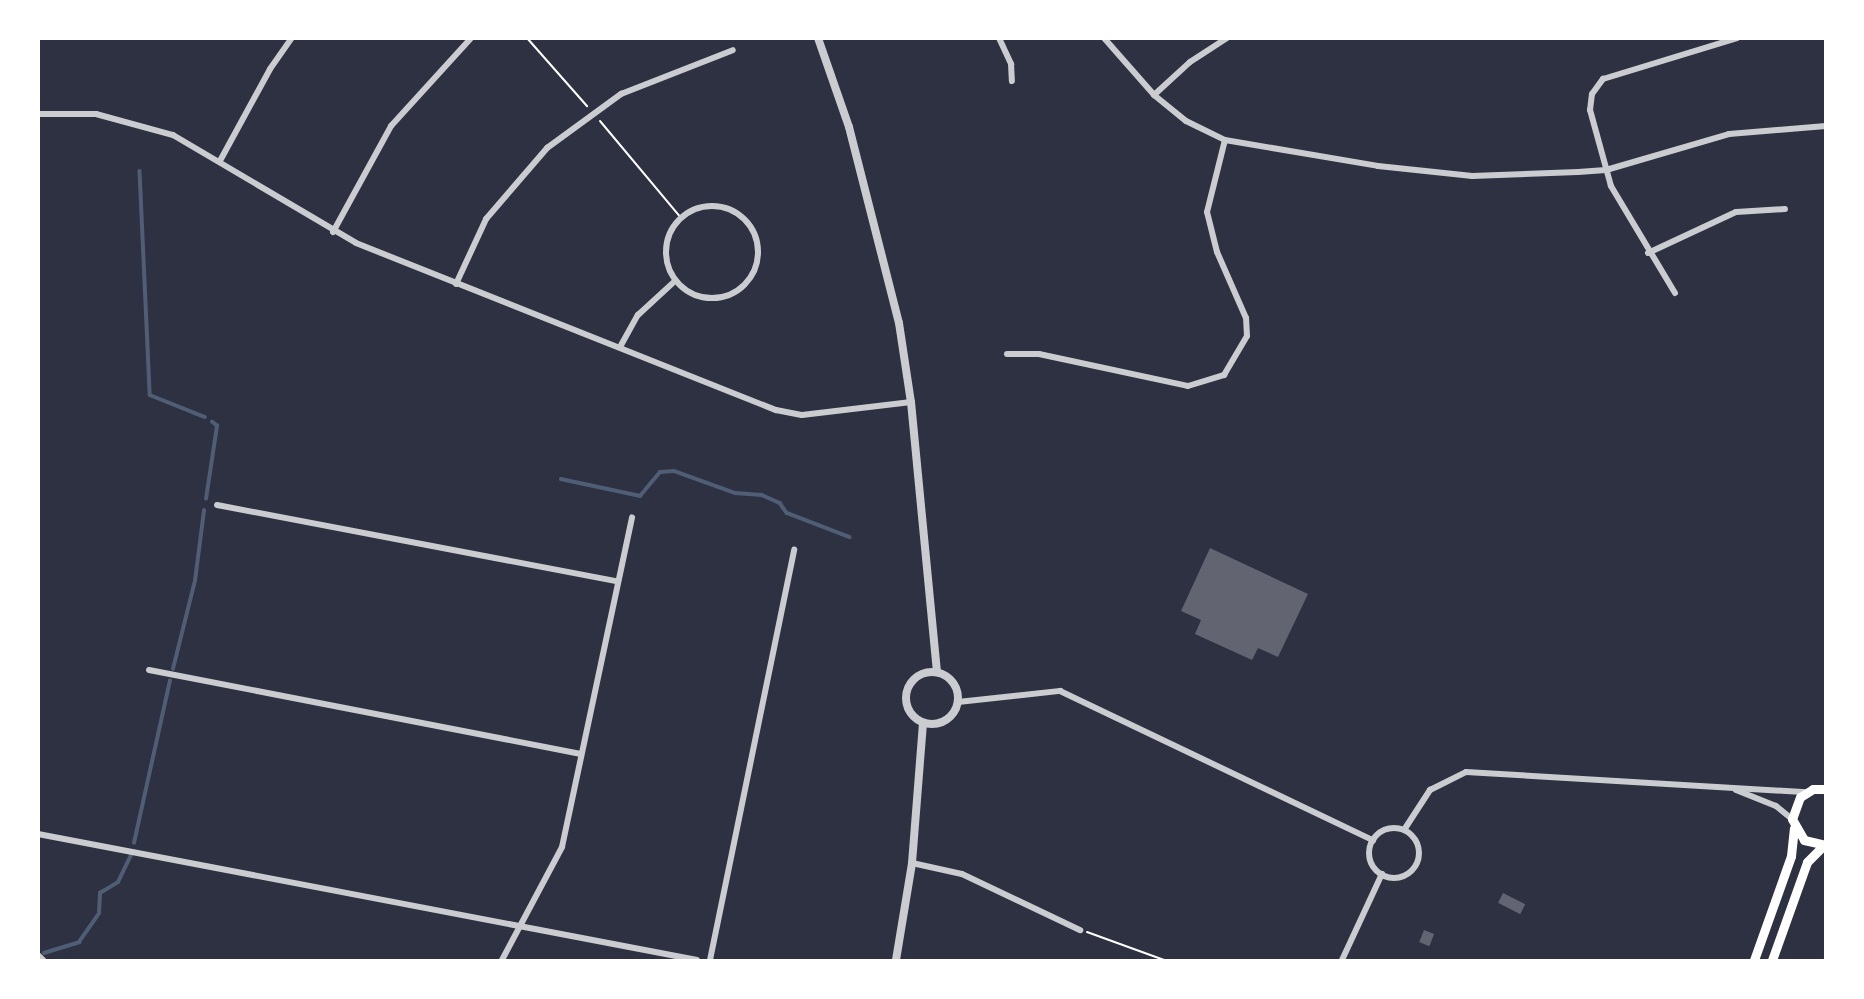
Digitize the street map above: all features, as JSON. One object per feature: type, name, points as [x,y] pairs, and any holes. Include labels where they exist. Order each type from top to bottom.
[{"type":"main road","points":[[1754,961],[1777,903],[1796,802],[1806,792],[1823,788],[1825,778]]},
{"type":"main road","points":[[1793,824],[1804,840],[1825,845]]},
{"type":"main road","points":[[1772,961],[1807,862],[1825,845]]},
{"type":"street","points":[[221,159],[270,69],[292,38]]},
{"type":"street","points":[[333,232],[391,126],[471,38]]},
{"type":"street","points":[[818,38],[883,252],[911,402],[937,672]]},
{"type":"street","points":[[999,38],[1011,64],[1012,81]]},
{"type":"street","points":[[1104,38],[1154,95],[1186,121],[1225,140],[1378,166],[1472,176],[1606,170],[1729,134],[1825,126]]},
{"type":"street","points":[[1154,95],[1190,62],[1227,38]]},
{"type":"street","points":[[1675,293],[1648,253],[1606,170],[1590,110],[1592,94],[1603,79],[1737,38]]},
{"type":"street","points":[[456,284],[473,241],[498,202],[547,148],[593,113],[653,78],[733,50]]},
{"type":"street","points":[[38,114],[96,114],[173,135],[221,159],[333,232],[456,284],[620,347],[719,390],[802,415],[911,402]]},
{"type":"street","points":[[1007,354],[1040,354],[1188,386],[1224,375],[1247,336],[1246,318],[1217,252],[1207,212],[1209,189],[1225,140]]},
{"type":"street","points":[[709,206],[731,211],[749,225],[758,254],[746,283],[719,298],[689,292],[675,281],[666,250],[681,218],[709,206]]},
{"type":"street","points":[[1648,253],[1736,212],[1785,209]]},
{"type":"street","points":[[620,347],[638,315],[675,281]]},
{"type":"street","points":[[217,505],[615,581]]},
{"type":"street","points":[[502,961],[562,847],[615,581],[632,516]]},
{"type":"street","points":[[710,961],[794,550]]},
{"type":"street","points":[[149,670],[581,754]]},
{"type":"street","points":[[958,702],[951,680],[937,672],[920,675],[906,696],[910,712],[923,723],[945,721],[958,702],[1060,691],[1373,840]]},
{"type":"street","points":[[896,961],[912,863],[923,723]]},
{"type":"street","points":[[1404,830],[1430,790],[1466,772],[1806,792]]},
{"type":"street","points":[[1731,788],[1776,806],[1793,824]]},
{"type":"street","points":[[1386,829],[1404,830],[1417,844],[1416,863],[1402,876],[1382,874],[1370,860],[1373,840],[1386,829]]},
{"type":"street","points":[[38,834],[697,961]]},
{"type":"street","points":[[912,863],[962,874],[1080,930]]},
{"type":"street","points":[[1342,961],[1382,874]]},
{"type":"street","points":[[38,955],[43,961]]},
{"type":"path","points":[[527,38],[681,218]]},
{"type":"path","points":[[1080,930],[1164,961]]},
{"type":"building","points":[[1210,548],[1308,594],[1278,657],[1258,648],[1252,660],[1195,634],[1201,620],[1181,611]]},
{"type":"building","points":[[1503,893],[1525,904],[1520,914],[1498,903]]},
{"type":"building","points":[[1424,930],[1434,934],[1429,946],[1419,942]]},
{"type":"waterway","points":[[140,171],[150,395],[205,417]]},
{"type":"waterway","points":[[206,499],[217,426],[212,422]]},
{"type":"waterway","points":[[561,479],[640,496],[660,472],[674,471],[735,493],[762,495],[780,503],[787,513],[850,537]]},
{"type":"waterway","points":[[173,669],[195,581],[204,511]]},
{"type":"waterway","points":[[134,843],[170,681]]},
{"type":"waterway","points":[[44,953],[79,942],[99,913],[100,893],[118,882],[131,855]]}]
